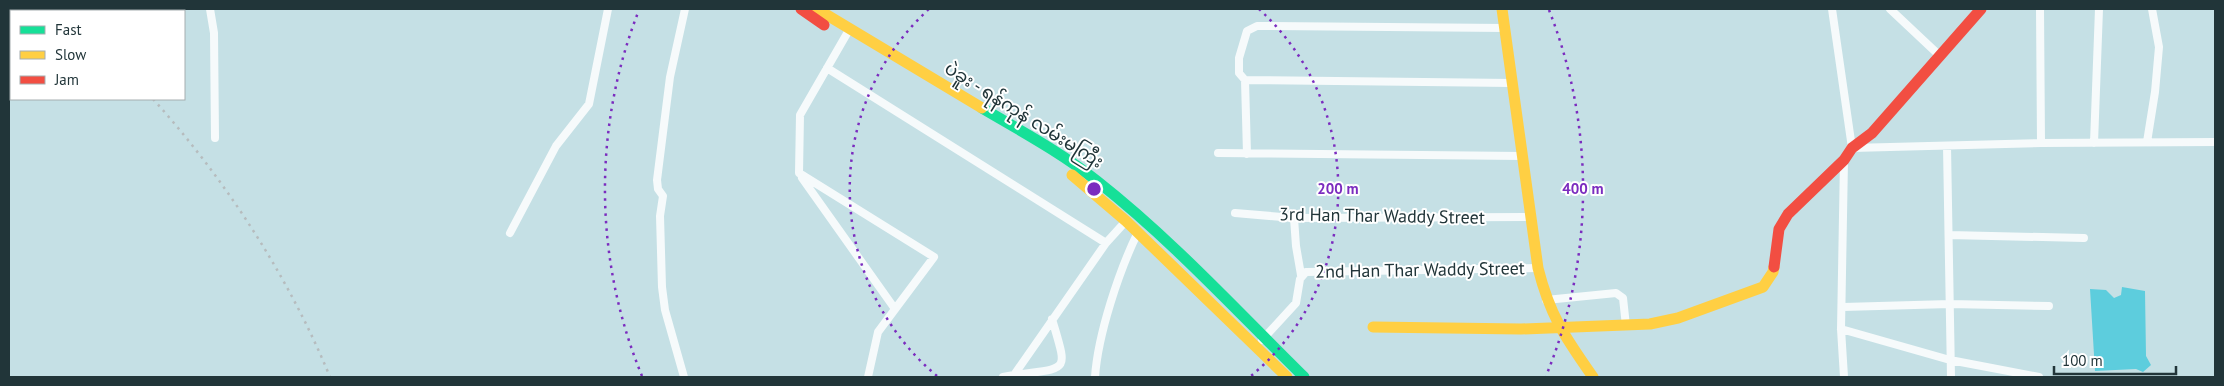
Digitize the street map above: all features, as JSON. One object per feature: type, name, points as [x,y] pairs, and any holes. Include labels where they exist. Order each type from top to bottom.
[{"type":"main road","name":"ပဲခူး - ရန်ကုန် လမ်းမကြီး","points":[[801,9],[1052,149],[1096,180],[1145,222],[1304,377]]},
{"type":"main road","name":"ပဲခူး - ရန်ကုန် လမ်းမကြီး","points":[[817,9],[847,34],[1047,156],[1089,188],[1138,232],[1287,377]]},
{"type":"main road","points":[[1502,9],[1538,268],[1546,300],[1558,326],[1593,377]]},
{"type":"main road","points":[[1373,327],[1521,329],[1558,326],[1626,326],[1678,318],[1763,287],[1773,272],[1779,229],[1788,214],[1844,160],[1852,148],[1872,133],[1940,56],[1975,10]]},
{"type":"street","points":[[210,9],[214,33],[215,138]]},
{"type":"street","points":[[510,232],[556,146],[589,104],[608,9]]},
{"type":"street","points":[[684,377],[665,310],[660,216],[663,196],[658,189],[657,180],[670,77],[685,9]]},
{"type":"street","points":[[1832,9],[1852,148],[2041,143],[2215,142]]},
{"type":"street","points":[[1890,9],[1940,56]]},
{"type":"street","points":[[2040,9],[2041,143]]},
{"type":"street","points":[[2094,143],[2100,9]]},
{"type":"street","points":[[2147,142],[2155,92],[2159,47],[2152,9]]},
{"type":"street","points":[[1247,154],[1245,80],[1239,73],[1239,58],[1247,31],[1257,26],[1505,28]]},
{"type":"street","points":[[847,34],[800,115],[799,173],[895,309]]},
{"type":"street","points":[[828,68],[1106,243]]},
{"type":"street","points":[[1245,80],[1512,83]]},
{"type":"street","points":[[1947,146],[1950,377]]},
{"type":"street","points":[[1218,154],[1522,156]]},
{"type":"street","points":[[1844,160],[1843,307],[1841,329],[1844,377]]},
{"type":"street","points":[[799,173],[934,257],[878,332],[868,377]]},
{"type":"street","name":"3rd Han Thar Waddy Street","points":[[1235,213],[1294,218],[1530,217]]},
{"type":"street","points":[[1294,218],[1301,275]]},
{"type":"street","points":[[1014,375],[1106,243],[1126,221]]},
{"type":"street","points":[[1095,377],[1103,332],[1124,265],[1138,232],[1145,222]]},
{"type":"street","points":[[1949,235],[2084,238]]},
{"type":"street","name":"2nd Han Thar Waddy Street","points":[[1256,347],[1296,303],[1301,275],[1306,272],[1538,268]]},
{"type":"street","points":[[1546,300],[1616,293],[1623,298],[1626,326]]},
{"type":"street","points":[[1843,307],[1950,304],[2049,306]]},
{"type":"street","points":[[1003,377],[1055,369],[1060,366],[1064,359],[1052,319]]},
{"type":"street","points":[[1841,329],[1950,360],[2039,377]]},
{"type":"water","points":[[2122,287],[2145,291],[2146,356],[2151,365],[2143,372],[2136,369],[2095,371],[2090,289],[2106,290],[2114,298],[2121,295]]},
{"type":"railway","points":[[154,100],[205,162],[253,230],[295,303],[330,377]]},
{"type":"traffic: fast","points":[[982,108],[1070,161],[1125,204],[1204,276],[1304,377]]},
{"type":"traffic: slow","points":[[817,9],[982,108]]},
{"type":"traffic: slow","points":[[1502,9],[1538,268],[1553,313],[1574,350],[1593,377]]},
{"type":"traffic: slow","points":[[1072,175],[1126,221],[1287,377]]},
{"type":"traffic: slow","points":[[1373,327],[1521,329],[1650,324],[1678,318],[1763,287],[1773,272],[1774,267]]},
{"type":"traffic: jam","points":[[801,9],[824,25]]},
{"type":"traffic: jam","points":[[1774,267],[1779,229],[1788,214],[1844,160],[1852,148],[1872,133],[1981,9]]}]
